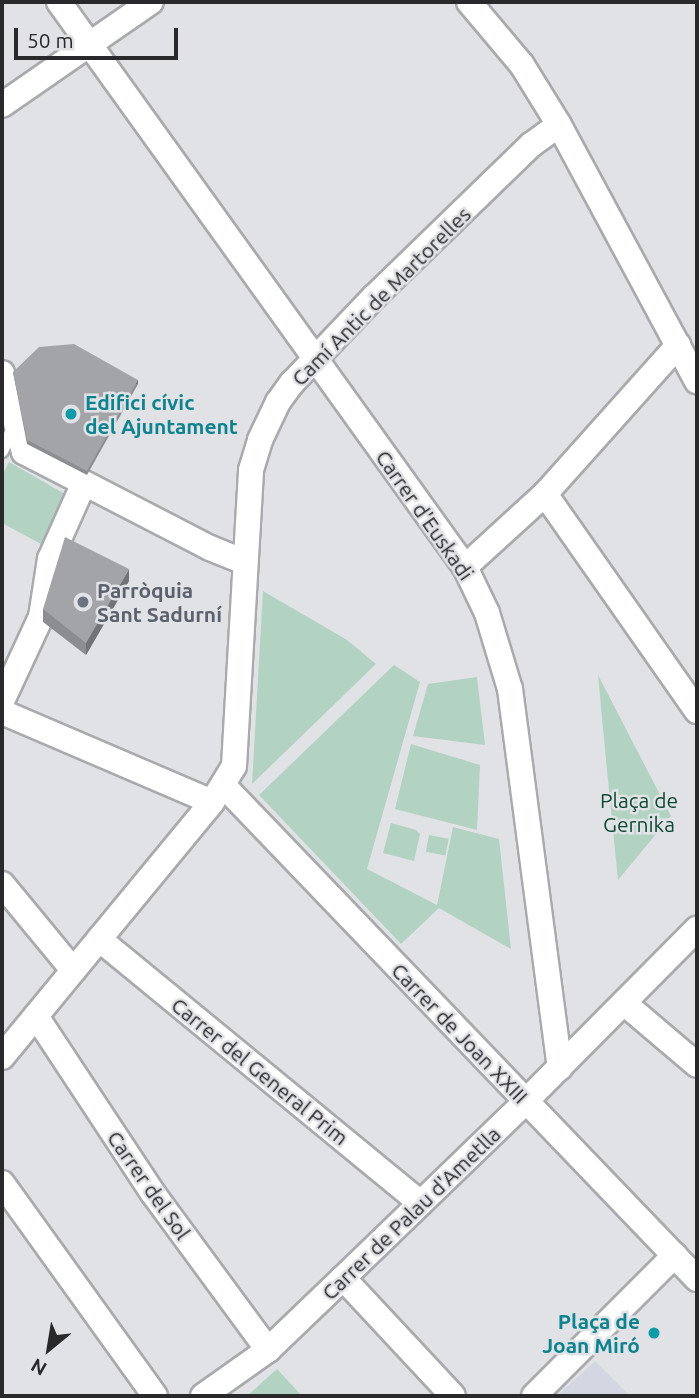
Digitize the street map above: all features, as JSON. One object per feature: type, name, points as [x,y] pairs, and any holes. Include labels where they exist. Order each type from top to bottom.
[{"type":"street","name":"Carrer d'Euskadi","points":[[59,2],[314,360],[466,567],[487,613],[510,689],[560,1068]]},
{"type":"street","points":[[2,105],[150,2]]},
{"type":"street","points":[[469,2],[523,65],[559,125],[697,381]]},
{"type":"street","name":"Camí Antic de Martorelles","points":[[218,794],[234,766],[251,470],[260,440],[278,402],[314,360],[531,145],[559,125]]},
{"type":"street","points":[[466,567],[545,494],[678,345]]},
{"type":"street","points":[[2,373],[24,452],[210,548],[244,562]]},
{"type":"street","points":[[2,1055],[218,794],[3,696],[41,617],[50,559],[84,483]]},
{"type":"street","points":[[545,494],[697,711]]},
{"type":"street","name":"Carrer de Joan XXIII","points":[[218,794],[526,1101],[697,1279]]},
{"type":"street","points":[[2,884],[74,970]]},
{"type":"street","name":"Carrer de Palau d'Ametlla","points":[[203,1396],[268,1349],[560,1068],[697,929]]},
{"type":"street","name":"Carrer del General Prim","points":[[99,939],[420,1203]]},
{"type":"street","points":[[624,1003],[697,1065]]},
{"type":"street","name":"Carrer del Sol","points":[[36,1016],[152,1192],[268,1349]]},
{"type":"street","points":[[2,1183],[155,1396]]},
{"type":"street","points":[[534,1396],[675,1255]]},
{"type":"street","points":[[343,1278],[453,1396]]},
{"type":"lane","points":[[2,451],[16,421]]},
{"type":"shaded area","points":[[595,1361],[630,1396],[557,1396]]},
{"type":"green space","points":[[9,462],[65,494],[43,545],[2,523],[2,476]]},
{"type":"green space","points":[[263,591],[347,640],[376,664],[252,784]]},
{"type":"green space","points":[[394,665],[420,682],[367,869],[437,905],[453,827],[499,839],[511,949],[439,908],[401,944],[259,795]]},
{"type":"green space","name":"Plaça de Gernika","points":[[598,675],[671,816],[618,880],[606,760]]},
{"type":"green space","points":[[477,677],[485,745],[413,736],[428,684]]},
{"type":"green space","points":[[411,744],[480,765],[477,830],[395,809]]},
{"type":"green space","points":[[391,823],[416,830],[420,834],[414,861],[383,853]]},
{"type":"green space","points":[[429,835],[449,839],[445,856],[426,852]]},
{"type":"green space","points":[[277,1369],[302,1396],[247,1396]]},
{"type":"building","name":"Edifici cívic del Ajuntament","points":[[74,344],[138,380],[87,471],[27,440],[13,372],[39,347]]},
{"type":"building","name":"Parròquia Sant Sadurní","points":[[65,537],[129,569],[86,643],[43,609]]},
{"type":"place","name":"Edifici cívic del Ajuntament","points":[[71,414]]},
{"type":"place","name":"Parròquia Sant Sadurní","points":[[83,602]]},
{"type":"place","name":"Plaça de Joan Miró","points":[[654,1333]]}]
